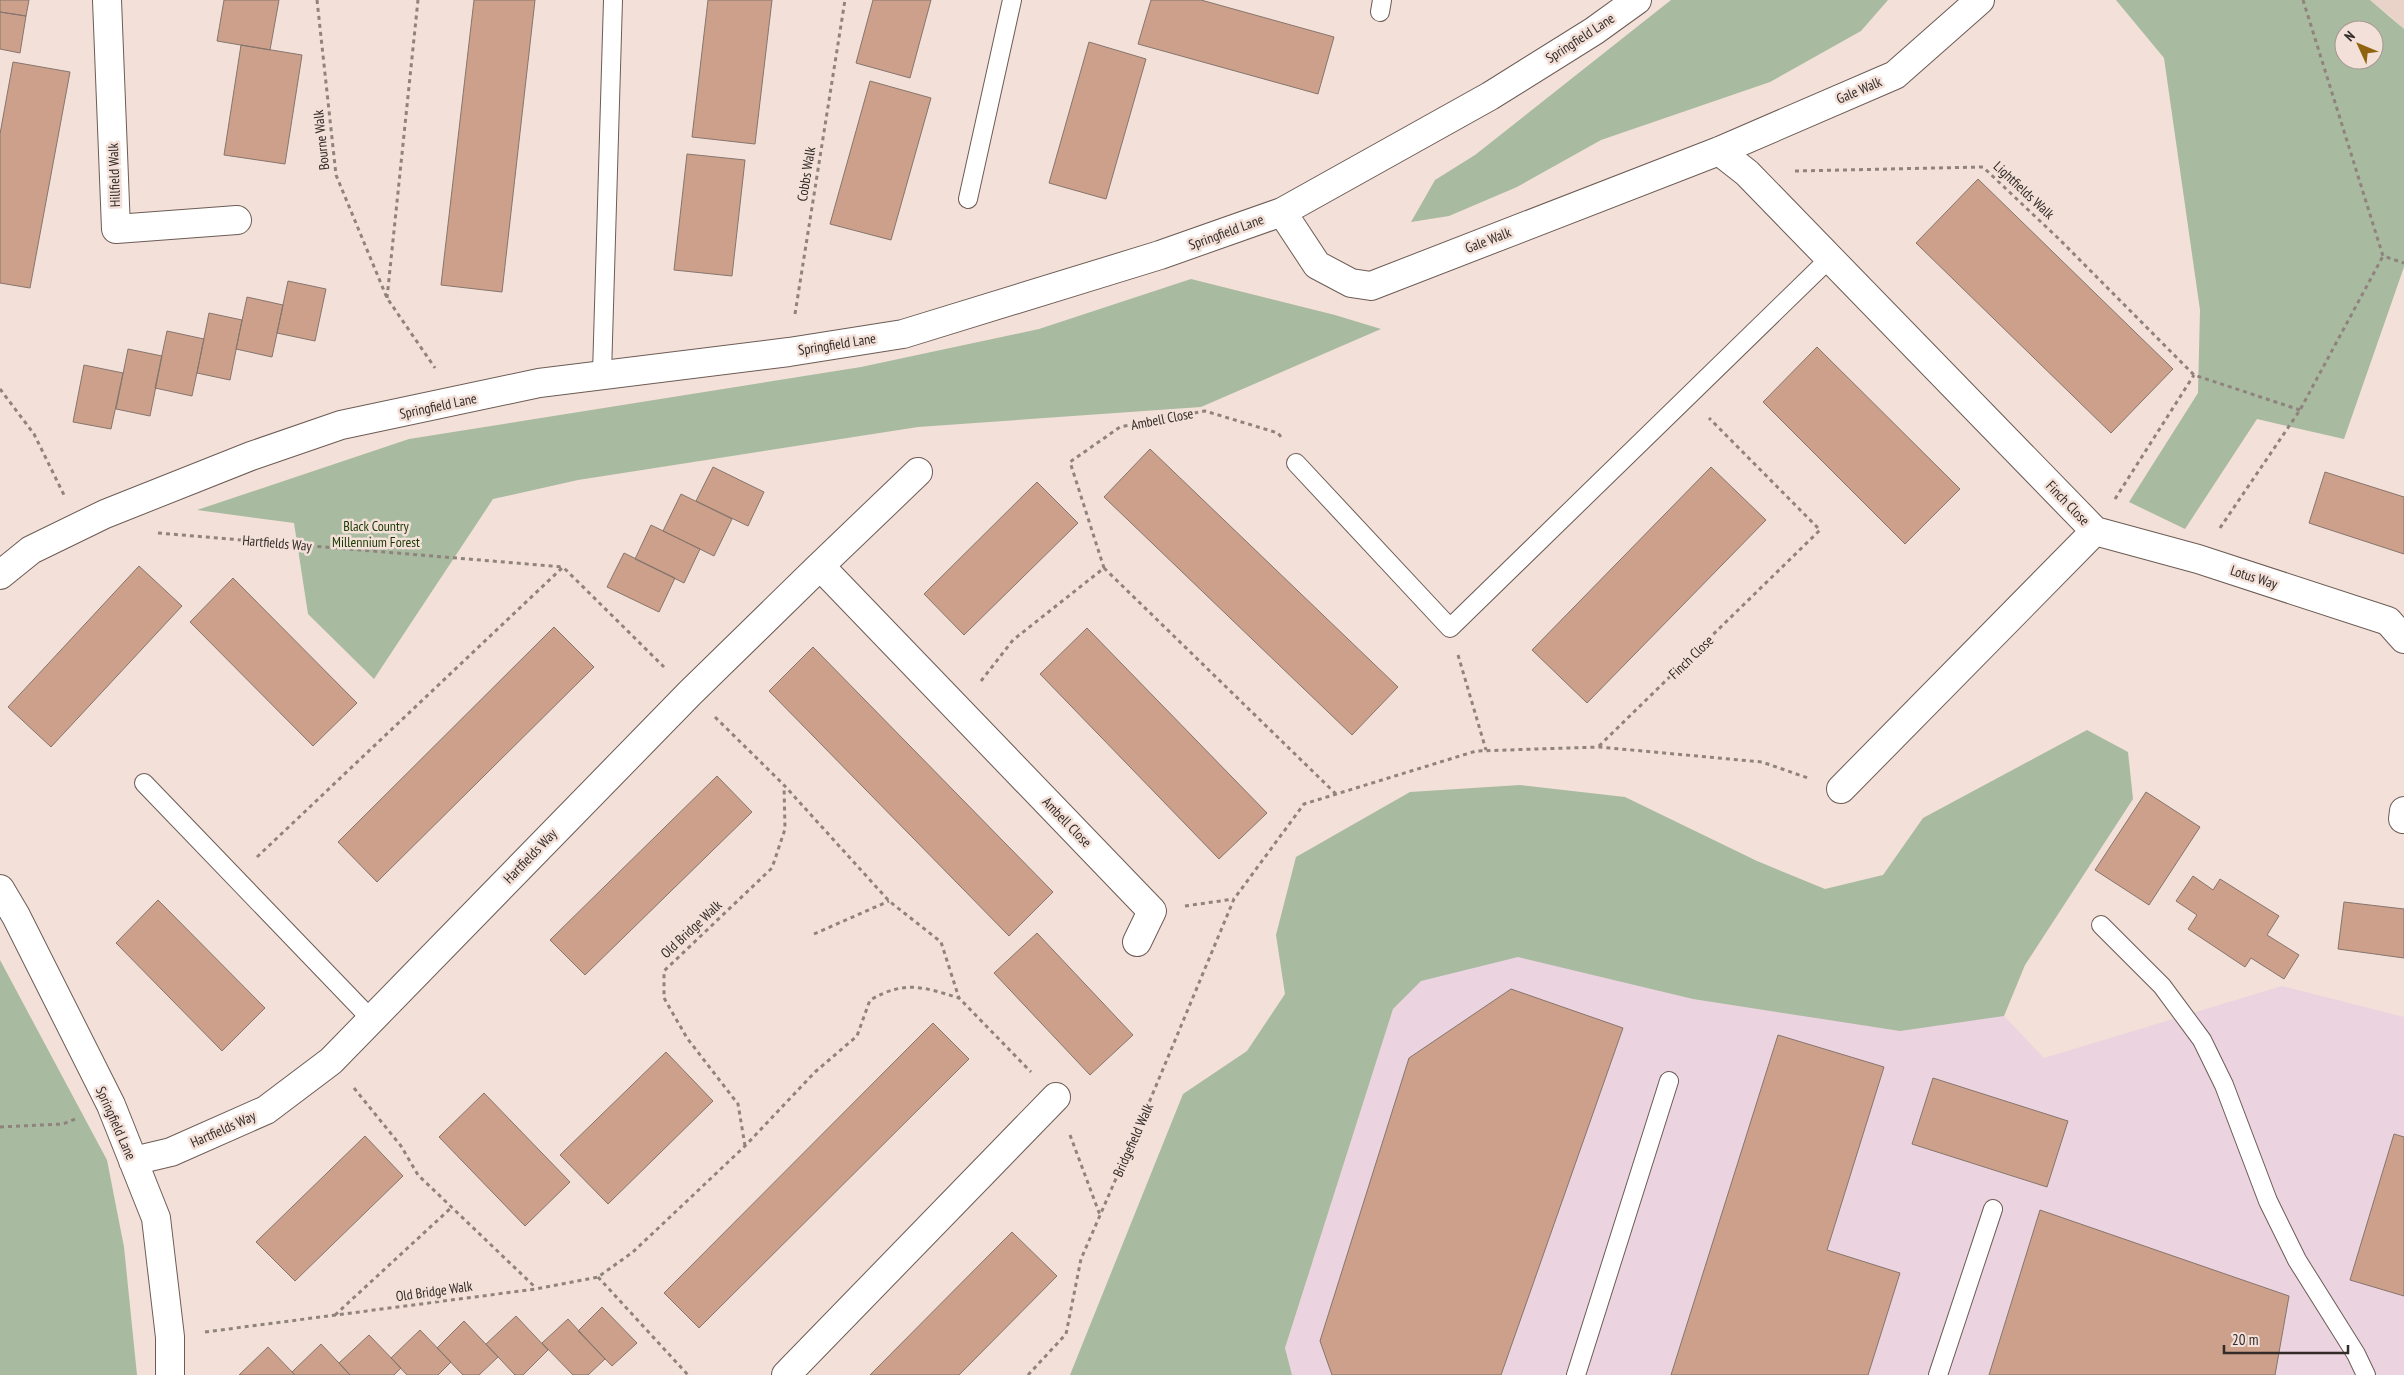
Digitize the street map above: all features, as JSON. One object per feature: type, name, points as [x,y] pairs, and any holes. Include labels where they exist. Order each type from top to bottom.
[{"type":"street","name":"Hillfield Walk","points":[[107,0],[116,229],[237,220]]},
{"type":"street","name":"Springfield Lane","points":[[0,575],[31,550],[105,514],[252,456],[342,425],[458,402],[539,383],[788,352],[903,334],[1160,255],[1282,212],[1490,96],[1594,31],[1637,0]]},
{"type":"street","name":"Gale Walk","points":[[1282,212],[1318,265],[1351,283],[1371,286],[1719,151],[1895,75],[1980,0]]},
{"type":"street","points":[[1719,151],[1747,173],[1830,258]]},
{"type":"street","name":"Finch Close","points":[[1830,258],[2095,531],[1841,789]]},
{"type":"street","points":[[820,566],[918,472]]},
{"type":"street","name":"Lotus Way","points":[[2095,531],[2198,559],[2388,620],[2404,639]]},
{"type":"street","name":"Hartfields Way","points":[[133,1162],[171,1152],[266,1110],[331,1061],[690,693],[820,566]]},
{"type":"street","name":"Ambell Close","points":[[820,566],[1152,911]]},
{"type":"street","name":"Springfield Lane","points":[[0,889],[16,916],[110,1105],[156,1218],[170,1337],[170,1375]]},
{"type":"street","points":[[1138,942],[1152,911]]},
{"type":"street","points":[[786,1375],[1056,1096]]},
{"type":"lane","points":[[602,374],[613,0]]},
{"type":"lane","points":[[968,199],[1012,0]]},
{"type":"lane","points":[[1296,463],[1450,628],[1830,258]]},
{"type":"lane","points":[[144,783],[371,1019]]},
{"type":"lane","points":[[2102,924],[2162,986],[2202,1040],[2224,1085],[2268,1201],[2296,1260],[2356,1354],[2366,1375]]},
{"type":"lane","points":[[1576,1375],[1669,1081]]},
{"type":"lane","points":[[1938,1375],[1993,1209]]},
{"type":"path","name":"Bourne Walk","points":[[317,0],[336,175],[387,298],[458,402]]},
{"type":"path","points":[[387,298],[418,0]]},
{"type":"path","name":"Cobbs Walk","points":[[788,352],[845,0]]},
{"type":"path","points":[[2198,559],[2300,410],[2383,256],[2304,0]]},
{"type":"path","name":"Lightfields Walk","points":[[1747,173],[1983,167],[2060,240],[2194,376]]},
{"type":"path","points":[[2383,256],[2404,263]]},
{"type":"path","points":[[2095,531],[2194,376],[2300,410]]},
{"type":"path","points":[[0,389],[34,434],[80,526]]},
{"type":"path","name":"Finch Close","points":[[1599,747],[1820,530],[1688,397]]},
{"type":"path","name":"Ambell Close","points":[[1296,463],[1278,433],[1205,410],[1120,428],[1070,462],[1104,568],[1336,794]]},
{"type":"path","name":"Hartfields Way","points":[[149,532],[564,567]]},
{"type":"path","points":[[235,878],[564,567],[690,693]]},
{"type":"path","points":[[958,709],[1013,640],[1104,568]]},
{"type":"path","points":[[1450,628],[1486,750]]},
{"type":"path","name":"Old Bridge Walk","points":[[690,693],[784,784],[889,901],[941,942],[959,998],[1056,1096]]},
{"type":"path","name":"Bridgefield Walk","points":[[1028,1375],[1066,1334],[1081,1259],[1234,899],[1304,804],[1476,751],[1486,750],[1599,747],[1762,762],[1841,789]]},
{"type":"path","name":"Old Bridge Walk","points":[[745,1146],[738,1104],[687,1038],[664,998],[664,971],[772,868],[785,829],[784,784]]},
{"type":"path","points":[[1152,911],[1234,899]]},
{"type":"path","points":[[814,934],[889,901]]},
{"type":"path","name":"Old Bridge Walk","points":[[170,1337],[536,1289],[598,1277],[633,1252],[745,1146],[815,1072],[857,1036],[870,1000],[889,989],[925,987],[959,998]]},
{"type":"path","points":[[331,1061],[402,1146],[418,1175],[536,1289]]},
{"type":"path","points":[[1056,1096],[1100,1215]]},
{"type":"path","points":[[0,1127],[63,1124],[110,1105]]},
{"type":"path","name":"Old Bridge Walk","points":[[335,1315],[452,1207]]},
{"type":"path","points":[[598,1277],[688,1375]]},
{"type":"shaded area","points":[[2370,0],[2404,0],[2404,29],[2389,15]]},
{"type":"shaded area","points":[[1514,886],[2004,1016],[2044,1058],[2282,986],[2404,1017],[2404,1375],[1292,1375],[1285,1348],[1393,1009]]},
{"type":"green space","points":[[1671,0],[1888,0],[1861,31],[1770,82],[1601,140],[1517,187],[1449,216],[1411,222],[1435,180],[1475,155]]},
{"type":"green space","points":[[2116,0],[2370,0],[2404,29],[2404,267],[2344,439],[2257,419],[2185,529],[2129,502],[2198,393],[2200,310],[2164,58]]},
{"type":"green space","name":"Black Country Millennium Forest","points":[[1191,279],[1335,315],[1381,329],[1201,407],[918,427],[578,480],[493,499],[374,679],[308,614],[294,523],[197,510],[409,439],[861,367],[1039,329]]},
{"type":"green space","points":[[2087,730],[2128,752],[2133,799],[2025,965],[2004,1016],[1900,1031],[1693,999],[1518,957],[1421,981],[1393,1009],[1285,1348],[1292,1375],[1070,1375],[1183,1094],[1247,1051],[1285,994],[1276,935],[1296,857],[1410,792],[1520,785],[1625,797],[1757,861],[1825,889],[1883,875],[1923,818]]},
{"type":"green space","points":[[0,960],[107,1160],[124,1247],[137,1375],[0,1375]]},
{"type":"building","points":[[0,0],[29,0],[26,16],[0,12]]},
{"type":"building","points":[[224,0],[279,0],[270,50],[217,41]]},
{"type":"building","points":[[474,0],[535,0],[502,292],[441,285]]},
{"type":"building","points":[[708,0],[772,0],[755,144],[692,137]]},
{"type":"building","points":[[873,0],[931,0],[910,78],[856,63]]},
{"type":"building","points":[[1151,0],[1201,0],[1334,37],[1318,94],[1138,44]]},
{"type":"building","points":[[0,12],[26,16],[20,53],[0,49]]},
{"type":"building","points":[[1089,42],[1146,59],[1106,199],[1049,183]]},
{"type":"building","points":[[241,45],[302,55],[285,164],[224,155]]},
{"type":"building","points":[[13,62],[70,72],[30,288],[0,283],[0,134]]},
{"type":"building","points":[[870,81],[931,98],[891,240],[830,224]]},
{"type":"building","points":[[687,154],[745,160],[732,276],[674,270]]},
{"type":"building","points":[[1978,179],[2173,369],[2111,433],[1916,243]]},
{"type":"building","points":[[288,281],[326,289],[315,341],[277,333]]},
{"type":"building","points":[[247,297],[283,305],[272,357],[236,349]]},
{"type":"building","points":[[209,313],[242,320],[230,380],[197,373]]},
{"type":"building","points":[[167,331],[204,339],[192,396],[155,388]]},
{"type":"building","points":[[1817,347],[1960,489],[1905,544],[1763,402]]},
{"type":"building","points":[[128,349],[162,356],[150,416],[116,409]]},
{"type":"building","points":[[84,365],[123,373],[111,429],[73,422]]},
{"type":"building","points":[[1150,449],[1398,687],[1352,735],[1104,497]]},
{"type":"building","points":[[713,467],[764,492],[748,526],[696,501]]},
{"type":"building","points":[[1711,467],[1766,520],[1587,703],[1532,650]]},
{"type":"building","points":[[2325,472],[2404,497],[2404,554],[2309,523]]},
{"type":"building","points":[[1037,482],[1078,523],[964,635],[924,594]]},
{"type":"building","points":[[681,494],[732,519],[714,556],[663,531]]},
{"type":"building","points":[[651,525],[700,549],[684,583],[635,559]]},
{"type":"building","points":[[624,553],[675,578],[659,612],[607,587]]},
{"type":"building","points":[[139,566],[182,606],[51,747],[8,707]]},
{"type":"building","points":[[233,578],[357,703],[313,746],[190,622]]},
{"type":"building","points":[[554,627],[594,667],[377,882],[338,842]]},
{"type":"building","points":[[1087,628],[1267,813],[1219,859],[1040,674]]},
{"type":"building","points":[[813,647],[1053,892],[1009,936],[769,691]]},
{"type":"building","points":[[717,776],[752,812],[585,975],[550,940]]},
{"type":"building","points":[[2146,792],[2200,827],[2149,905],[2095,870]]},
{"type":"building","points":[[2193,876],[2213,890],[2220,879],[2279,916],[2267,935],[2299,955],[2284,979],[2251,958],[2245,967],[2188,929],[2197,915],[2176,901]]},
{"type":"building","points":[[158,900],[265,1008],[222,1051],[116,943]]},
{"type":"building","points":[[2344,902],[2404,909],[2404,958],[2338,949]]},
{"type":"building","points":[[1037,933],[1133,1035],[1090,1075],[994,973]]},
{"type":"building","points":[[1511,989],[1623,1028],[1501,1375],[1332,1375],[1320,1341],[1409,1058]]},
{"type":"building","points":[[933,1023],[969,1059],[699,1328],[664,1293]]},
{"type":"building","points":[[1778,1035],[1884,1067],[1827,1250],[1900,1273],[1868,1375],[1671,1375]]},
{"type":"building","points":[[666,1052],[713,1101],[608,1204],[560,1155]]},
{"type":"building","points":[[1933,1078],[2068,1121],[2047,1187],[1912,1144]]},
{"type":"building","points":[[484,1093],[570,1182],[525,1226],[439,1137]]},
{"type":"building","points":[[2394,1134],[2404,1137],[2404,1296],[2350,1280]]},
{"type":"building","points":[[365,1136],[403,1176],[295,1281],[256,1242]]},
{"type":"building","points":[[2040,1210],[2289,1296],[2275,1375],[1989,1375]]},
{"type":"building","points":[[1012,1232],[1057,1276],[959,1375],[870,1375]]},
{"type":"building","points":[[602,1307],[637,1343],[612,1366],[578,1331]]},
{"type":"building","points":[[516,1316],[548,1350],[523,1375],[515,1375],[486,1344]]},
{"type":"building","points":[[568,1319],[605,1359],[588,1375],[573,1375],[542,1343]]},
{"type":"building","points":[[464,1321],[498,1357],[479,1375],[463,1375],[437,1348]]},
{"type":"building","points":[[420,1330],[451,1362],[438,1375],[407,1375],[391,1358]]},
{"type":"building","points":[[369,1335],[401,1368],[394,1375],[350,1375],[339,1363]]},
{"type":"building","points":[[321,1344],[350,1375],[295,1375],[292,1372]]},
{"type":"building","points":[[268,1347],[295,1375],[239,1375]]}]
